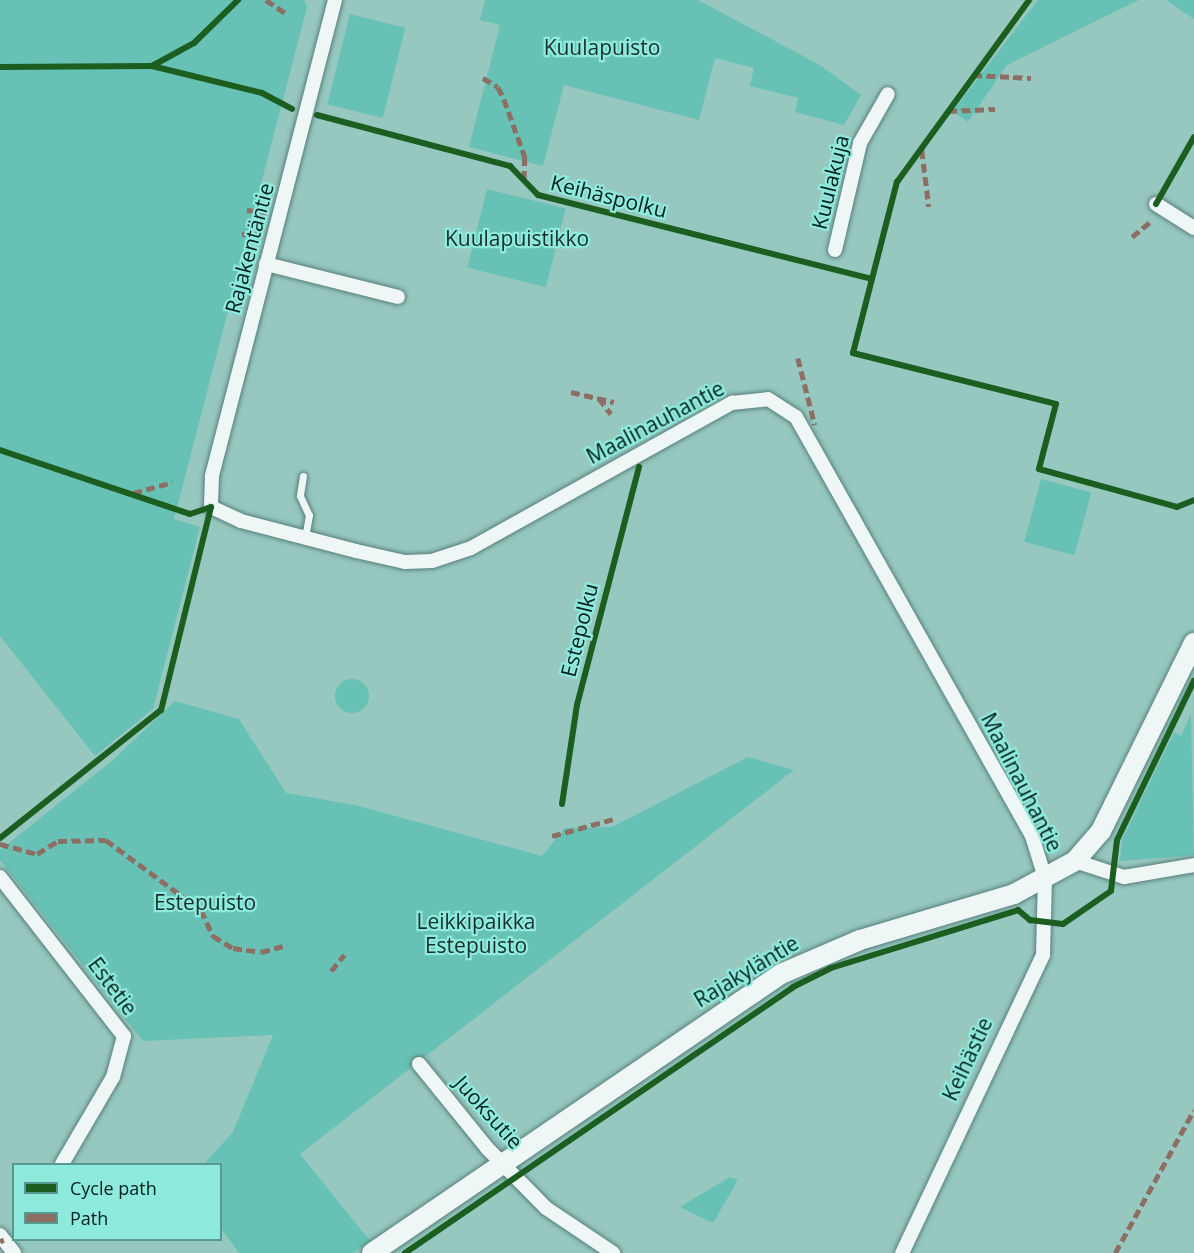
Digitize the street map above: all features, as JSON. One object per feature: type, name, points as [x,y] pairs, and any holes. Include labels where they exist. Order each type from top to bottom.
[{"type":"street","name":"Rajakentäntie","points":[[211,507],[212,476],[335,0]]},
{"type":"street","name":"Kuulakuja","points":[[836,250],[860,143],[888,94]]},
{"type":"street","points":[[1156,204],[1194,228]]},
{"type":"street","points":[[267,264],[398,297]]},
{"type":"street","name":"Maalinauhantie","points":[[211,507],[241,521],[405,562],[441,559],[471,548],[732,403],[759,398],[778,403],[796,417],[822,459],[1032,836],[1045,878]]},
{"type":"street","points":[[1194,642],[1101,831],[1075,861],[1124,877],[1194,865]]},
{"type":"street","name":"Rajakyläntie","points":[[372,1253],[781,974],[825,952],[993,901],[1045,878],[1075,861]]},
{"type":"street","name":"Estetie","points":[[0,877],[124,1036],[113,1077],[63,1163]]},
{"type":"street","name":"Keihästie","points":[[902,1253],[1043,955],[1045,878]]},
{"type":"street","name":"Juoksutie","points":[[419,1064],[504,1162],[569,1227],[613,1253]]},
{"type":"street","points":[[0,1234],[15,1247]]},
{"type":"lane","points":[[303,476],[300,496],[309,515],[305,538]]},
{"type":"green space","points":[[0,0],[304,0],[307,7],[174,519],[200,527],[153,709],[95,756],[0,636]]},
{"type":"green space","name":"Kuulapuisto","points":[[485,0],[698,0],[820,65],[861,95],[844,125],[795,112],[798,98],[750,86],[754,68],[715,58],[699,120],[564,85],[543,166],[469,147],[500,25],[480,20]]},
{"type":"green space","points":[[1038,0],[1139,0],[1007,65],[968,122],[953,111]]},
{"type":"green space","points":[[1166,0],[1194,0],[1194,19]]},
{"type":"green space","points":[[350,14],[405,28],[383,118],[328,104]]},
{"type":"green space","name":"Kuulapuistikko","points":[[487,189],[566,209],[546,287],[467,268]]},
{"type":"green space","points":[[1041,479],[1091,492],[1074,555],[1024,542]]},
{"type":"green space","points":[[352,679],[364,684],[369,696],[364,708],[352,713],[340,708],[335,696],[340,684]]},
{"type":"green space","name":"Estepuisto","points":[[175,701],[239,719],[286,793],[355,805],[542,856],[565,828],[612,827],[748,757],[794,770],[300,1154],[370,1241],[353,1253],[239,1253],[222,1229],[222,1163],[205,1163],[233,1132],[273,1035],[143,1041],[0,860],[0,850],[113,760]]},
{"type":"green space","points":[[1191,714],[1194,855],[1120,861],[1122,840],[1174,732],[1181,736]]},
{"type":"green space","points":[[730,1177],[738,1180],[713,1223],[680,1207]]},
{"type":"marked path","points":[[266,0],[287,14]]},
{"type":"marked path","points":[[973,75],[1031,78]]},
{"type":"marked path","points":[[483,78],[498,87],[504,99],[525,157],[524,181]]},
{"type":"marked path","points":[[948,111],[995,109]]},
{"type":"marked path","points":[[922,150],[929,207]]},
{"type":"marked path","points":[[247,210],[266,212]]},
{"type":"marked path","points":[[1132,237],[1151,221]]},
{"type":"marked path","points":[[242,234],[262,232]]},
{"type":"marked path","points":[[798,358],[815,425]]},
{"type":"marked path","points":[[571,392],[614,402]]},
{"type":"marked path","points":[[599,398],[611,414]]},
{"type":"marked path","points":[[133,493],[173,482]]},
{"type":"marked path","points":[[552,836],[617,818]]},
{"type":"marked path","points":[[0,844],[37,854],[58,841],[106,840],[201,910],[213,936],[233,948],[261,952],[287,945]]},
{"type":"marked path","points":[[331,971],[344,955]]},
{"type":"marked path","points":[[1115,1253],[1194,1110]]},
{"type":"marked path","points":[[0,1241],[4,1240]]},
{"type":"cycle path","points":[[152,66],[194,43],[238,0]]},
{"type":"cycle path","points":[[853,353],[897,182],[1029,0]]},
{"type":"cycle path","points":[[0,67],[152,66],[262,93],[292,109]]},
{"type":"cycle path","name":"Keihäspolku","points":[[317,115],[510,166],[538,195],[872,279]]},
{"type":"cycle path","points":[[1156,204],[1194,137]]},
{"type":"cycle path","points":[[853,353],[1056,404],[1039,469],[1177,507],[1194,500]]},
{"type":"cycle path","points":[[0,450],[190,514],[211,507],[161,710],[0,838]]},
{"type":"cycle path","name":"Estepolku","points":[[562,804],[577,705],[639,467]]},
{"type":"cycle path","points":[[405,1253],[793,987],[831,968],[1018,910],[1030,920],[1063,924],[1111,891],[1117,840],[1194,681]]},
{"type":"park label","name":"Leikkipaikka Estepuisto","points":[[476,933]]}]
